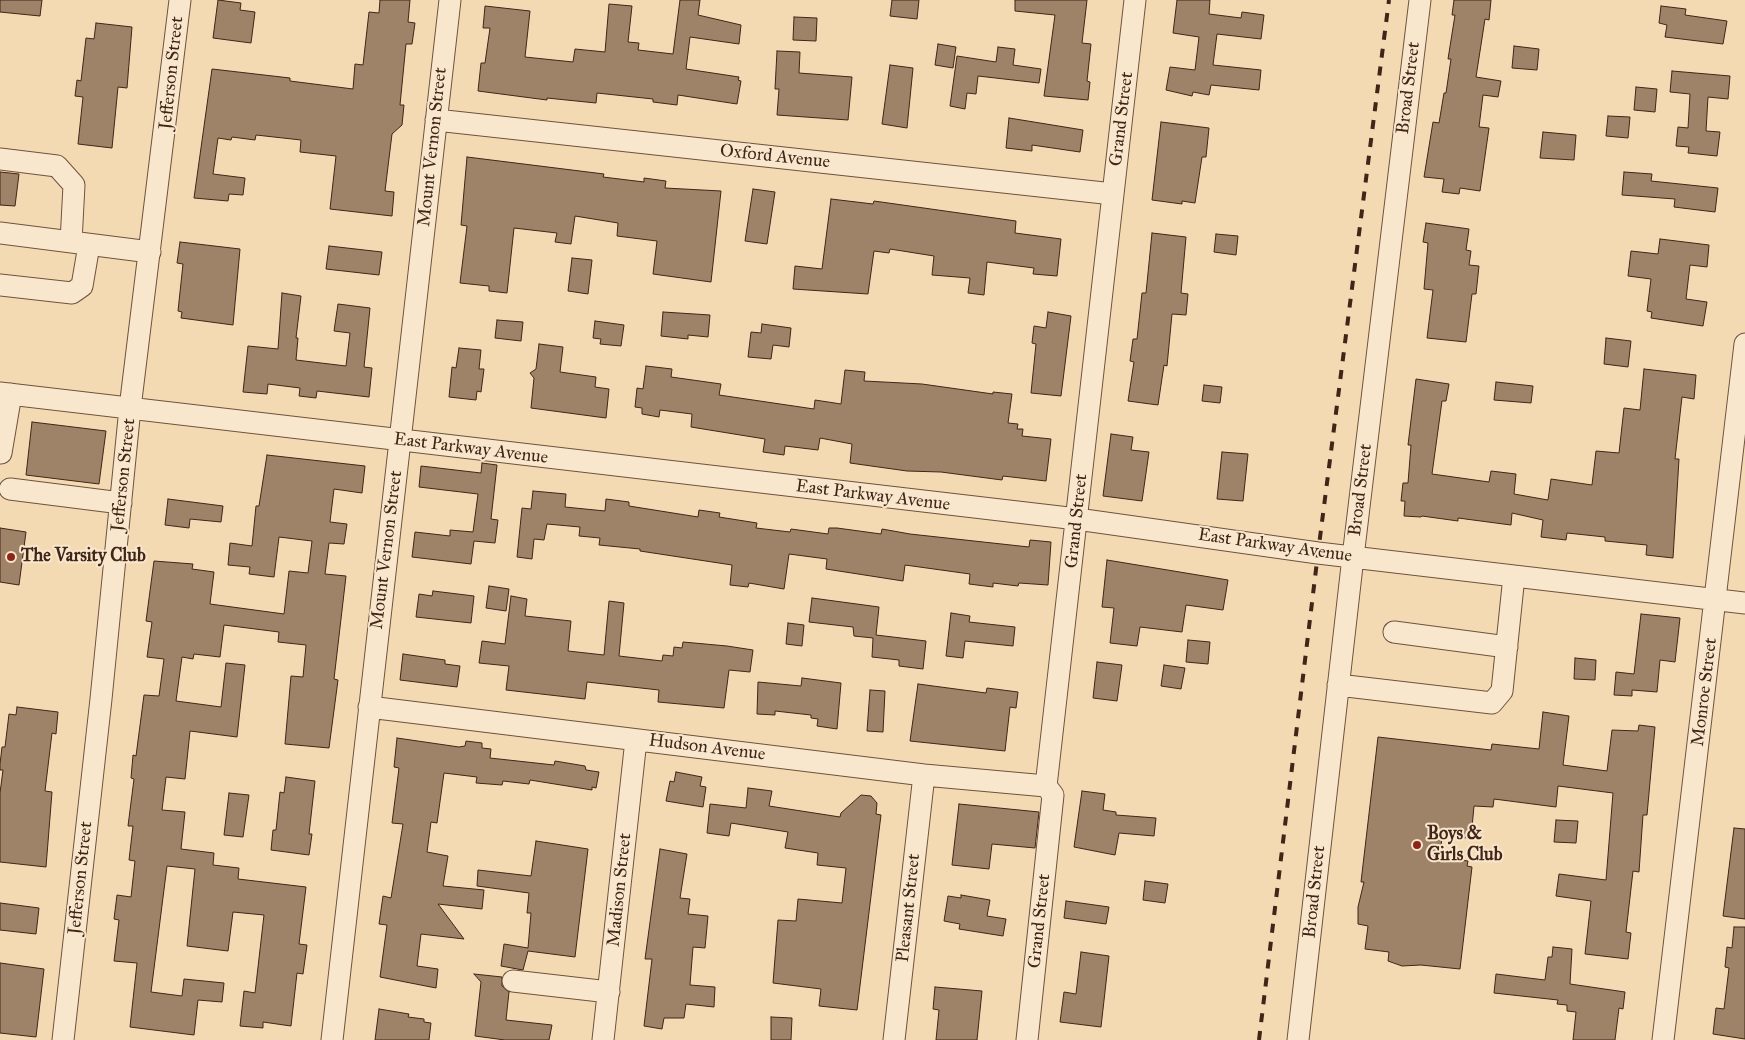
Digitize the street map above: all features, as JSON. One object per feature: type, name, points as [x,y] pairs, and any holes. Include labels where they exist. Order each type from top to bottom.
[{"type":"street","name":"Jefferson Street","points":[[62,1040],[130,408],[180,0]]},
{"type":"street","name":"Mount Vernon Street","points":[[332,1040],[368,707],[450,0]]},
{"type":"street","name":"Grand Street","points":[[1027,1040],[1053,795],[1046,786],[1135,0]]},
{"type":"street","name":"Broad Street","points":[[1298,1040],[1353,557],[1420,0]]},
{"type":"street","name":"Oxford Avenue","points":[[436,120],[1113,194]]},
{"type":"street","points":[[0,159],[57,166],[74,185],[82,286],[72,293],[0,284]]},
{"type":"street","points":[[0,233],[150,252]]},
{"type":"street","name":"Monroe Street","points":[[1664,1040],[1745,344]]},
{"type":"street","points":[[1,453],[5,393]]},
{"type":"street","name":"East Parkway Avenue","points":[[5,393],[400,441],[1077,519],[1353,557],[1745,603]]},
{"type":"street","points":[[10,489],[121,503]]},
{"type":"street","points":[[1338,685],[1492,703],[1502,691],[1514,576]]},
{"type":"street","points":[[1394,632],[1507,647]]},
{"type":"street","name":"Hudson Avenue","points":[[368,707],[924,775],[1046,786]]},
{"type":"street","name":"Madison Street","points":[[604,1040],[636,740]]},
{"type":"street","name":"Pleasant Street","points":[[894,1040],[924,775]]},
{"type":"street","points":[[513,981],[609,992]]},
{"type":"building","points":[[0,0],[42,0],[40,16],[0,12]]},
{"type":"building","points":[[218,0],[241,3],[240,10],[255,12],[251,43],[213,38]]},
{"type":"building","points":[[380,0],[410,0],[408,22],[415,23],[412,44],[406,44],[400,105],[404,105],[402,125],[392,134],[385,191],[394,192],[392,216],[330,209],[336,156],[300,152],[301,140],[256,135],[255,140],[232,137],[231,140],[218,138],[213,174],[245,178],[243,195],[229,194],[228,201],[194,198],[212,69],[290,78],[290,81],[353,89],[355,64],[363,65],[369,12],[379,13]]},
{"type":"building","points":[[680,0],[700,0],[698,15],[741,25],[739,44],[690,37],[686,69],[739,77],[738,80],[741,81],[737,104],[678,95],[677,105],[653,102],[653,99],[597,93],[596,103],[547,98],[547,100],[478,91],[481,63],[485,63],[490,28],[483,28],[485,6],[530,11],[525,57],[573,62],[575,49],[605,52],[609,4],[632,6],[628,42],[639,43],[638,50],[673,54]]},
{"type":"building","points":[[892,0],[919,0],[917,19],[890,16]]},
{"type":"building","points":[[1015,0],[1087,0],[1082,43],[1091,44],[1087,81],[1090,82],[1088,100],[1044,96],[1055,15],[1015,11]]},
{"type":"building","points":[[1177,0],[1210,0],[1209,14],[1241,18],[1242,12],[1264,15],[1261,39],[1217,34],[1213,65],[1261,70],[1259,90],[1211,85],[1209,95],[1193,92],[1192,96],[1166,90],[1170,67],[1195,70],[1199,37],[1173,33]]},
{"type":"building","points":[[1454,0],[1491,0],[1489,20],[1485,19],[1476,77],[1501,81],[1498,97],[1483,95],[1479,127],[1489,128],[1480,191],[1460,188],[1459,194],[1442,192],[1444,179],[1424,177],[1433,122],[1439,123],[1444,93],[1446,93],[1451,59],[1448,59],[1455,15],[1452,15]]},
{"type":"building","points":[[1661,6],[1686,9],[1685,15],[1727,21],[1723,44],[1665,37],[1667,25],[1659,23]]},
{"type":"building","points":[[794,17],[817,18],[816,41],[793,40]]},
{"type":"building","points":[[96,23],[132,27],[127,88],[118,87],[112,148],[78,144],[83,97],[75,96],[77,80],[81,81],[86,38],[94,39]]},
{"type":"building","points":[[938,44],[956,47],[953,68],[935,65]]},
{"type":"building","points":[[1514,46],[1539,49],[1537,70],[1512,68]]},
{"type":"building","points":[[998,47],[1015,49],[1013,65],[1041,69],[1039,83],[978,76],[976,94],[967,93],[965,109],[950,106],[957,56],[996,62]]},
{"type":"building","points":[[777,51],[800,52],[799,73],[852,77],[848,120],[777,115],[779,89],[775,89]]},
{"type":"building","points":[[890,65],[913,68],[907,128],[882,124]]},
{"type":"building","points":[[1672,71],[1730,76],[1728,99],[1708,97],[1706,131],[1720,132],[1717,156],[1688,153],[1689,147],[1676,146],[1678,127],[1688,128],[1690,94],[1670,92]]},
{"type":"building","points":[[1636,87],[1657,89],[1655,112],[1634,110]]},
{"type":"building","points":[[1608,116],[1630,117],[1628,138],[1606,136]]},
{"type":"building","points":[[1009,118],[1083,130],[1080,152],[1032,145],[1032,151],[1006,148]]},
{"type":"building","points":[[1161,122],[1209,128],[1206,157],[1202,157],[1195,203],[1182,201],[1182,204],[1152,200]]},
{"type":"building","points":[[1543,132],[1576,135],[1574,160],[1540,158]]},
{"type":"building","points":[[467,157],[604,174],[603,177],[644,182],[644,178],[666,181],[665,188],[721,191],[711,282],[653,274],[657,241],[617,236],[618,223],[575,216],[571,244],[555,242],[557,233],[514,228],[507,293],[489,291],[489,286],[460,283],[467,226],[461,225]]},
{"type":"building","points":[[0,172],[19,174],[15,206],[0,205]]},
{"type":"building","points":[[1624,172],[1652,174],[1651,181],[1718,188],[1715,212],[1674,207],[1675,199],[1622,195]]},
{"type":"building","points":[[753,189],[775,192],[767,244],[745,241]]},
{"type":"building","points":[[831,199],[873,204],[874,201],[1016,221],[1015,233],[1061,239],[1057,276],[1033,274],[1034,268],[987,262],[984,295],[968,293],[970,278],[932,275],[934,256],[890,249],[889,253],[874,251],[868,294],[793,289],[795,266],[822,269]]},
{"type":"building","points":[[1426,223],[1469,229],[1466,250],[1471,251],[1469,265],[1479,266],[1476,294],[1472,294],[1466,342],[1427,338],[1433,290],[1424,289],[1428,243],[1423,242]]},
{"type":"building","points":[[1152,233],[1186,237],[1181,293],[1188,294],[1186,315],[1172,314],[1167,366],[1164,365],[1158,405],[1128,401],[1134,362],[1130,361],[1133,339],[1137,339],[1142,293],[1146,293]]},
{"type":"building","points":[[1216,234],[1238,236],[1236,255],[1214,252]]},
{"type":"building","points":[[1660,239],[1709,245],[1707,267],[1690,265],[1686,299],[1707,302],[1703,326],[1651,318],[1652,312],[1647,311],[1651,279],[1628,276],[1631,251],[1658,254]]},
{"type":"building","points":[[180,242],[240,249],[233,325],[181,318],[182,312],[178,311],[183,264],[177,263]]},
{"type":"building","points":[[329,246],[382,252],[379,275],[326,269]]},
{"type":"building","points":[[572,258],[592,260],[588,294],[568,291]]},
{"type":"building","points":[[282,293],[301,296],[296,338],[298,338],[296,360],[346,366],[350,333],[334,331],[338,304],[370,308],[364,367],[372,368],[369,397],[317,391],[316,398],[299,396],[300,388],[268,384],[267,394],[243,392],[248,346],[278,349]]},
{"type":"building","points":[[663,312],[710,315],[708,337],[688,335],[688,339],[661,336]]},
{"type":"building","points":[[1048,312],[1071,316],[1061,396],[1031,393],[1036,344],[1032,343],[1034,326],[1046,328]]},
{"type":"building","points":[[497,320],[523,322],[521,341],[495,338]]},
{"type":"building","points":[[595,321],[624,325],[621,346],[600,344],[601,339],[593,338]]},
{"type":"building","points":[[762,324],[791,328],[789,347],[773,345],[771,359],[748,357],[751,332],[761,333]]},
{"type":"building","points":[[1606,338],[1631,341],[1628,367],[1604,364]]},
{"type":"building","points":[[539,344],[563,347],[560,372],[596,377],[595,387],[609,389],[606,418],[531,408],[534,378],[530,373],[536,369]]},
{"type":"building","points":[[459,348],[481,350],[479,369],[484,369],[481,392],[477,391],[476,400],[449,397],[452,367],[456,368]]},
{"type":"building","points":[[646,366],[672,369],[671,377],[721,384],[719,395],[814,409],[815,400],[841,404],[845,370],[865,372],[864,381],[922,384],[993,394],[993,392],[1012,394],[1008,423],[1018,424],[1017,429],[1023,429],[1022,436],[1051,439],[1046,481],[1003,476],[1002,480],[941,472],[907,471],[850,463],[852,444],[820,438],[818,450],[785,446],[784,455],[763,452],[765,439],[691,427],[692,414],[660,410],[659,417],[642,414],[642,408],[635,407],[637,388],[643,389]]},
{"type":"building","points":[[1644,369],[1696,375],[1694,399],[1682,397],[1675,459],[1679,459],[1673,558],[1646,555],[1647,545],[1605,541],[1605,537],[1567,533],[1566,540],[1541,537],[1543,520],[1512,513],[1511,525],[1458,518],[1458,521],[1422,516],[1404,516],[1405,501],[1401,501],[1403,483],[1408,483],[1411,445],[1408,445],[1416,379],[1449,384],[1446,401],[1442,401],[1432,474],[1489,482],[1491,471],[1516,474],[1514,494],[1548,500],[1551,479],[1592,485],[1596,451],[1619,453],[1624,408],[1640,410]]},
{"type":"building","points":[[1496,382],[1533,386],[1531,403],[1494,400]]},
{"type":"building","points":[[1204,385],[1222,387],[1220,403],[1202,401]]},
{"type":"building","points":[[32,422],[106,431],[99,484],[26,475]]},
{"type":"building","points":[[1111,434],[1133,437],[1131,450],[1149,452],[1142,501],[1103,496]]},
{"type":"building","points":[[1222,452],[1248,454],[1243,501],[1217,499]]},
{"type":"building","points":[[267,455],[365,466],[362,493],[334,489],[330,522],[347,524],[344,544],[329,543],[325,574],[346,576],[334,679],[338,680],[329,748],[285,744],[291,676],[303,677],[306,645],[278,642],[279,632],[224,625],[220,657],[194,654],[193,659],[182,657],[176,701],[221,707],[226,663],[245,665],[237,737],[190,731],[185,779],[166,777],[162,810],[185,812],[181,849],[214,853],[213,865],[239,868],[238,879],[306,887],[299,944],[307,945],[303,974],[297,973],[291,1026],[263,1022],[263,1028],[240,1026],[244,991],[255,993],[264,915],[233,912],[228,951],[187,946],[195,869],[167,866],[151,992],[182,996],[184,979],[224,983],[222,1002],[198,1000],[194,1035],[130,1027],[137,963],[114,961],[119,920],[114,919],[117,895],[131,897],[135,861],[129,860],[133,826],[128,826],[134,779],[131,778],[133,755],[136,756],[144,695],[159,696],[164,659],[147,657],[152,622],[146,621],[154,561],[193,564],[192,569],[214,572],[210,604],[284,614],[289,571],[308,573],[312,541],[279,537],[274,577],[249,574],[250,567],[228,565],[230,543],[252,546],[256,506],[259,506]]},
{"type":"building","points":[[482,463],[497,465],[491,519],[498,520],[495,543],[474,541],[471,564],[412,557],[415,532],[450,536],[450,530],[473,532],[478,494],[419,487],[421,466],[481,473]]},
{"type":"building","points":[[533,491],[566,494],[565,507],[605,511],[606,499],[629,502],[629,506],[698,517],[699,510],[720,513],[719,517],[757,523],[756,528],[790,532],[791,529],[828,534],[829,528],[837,528],[881,534],[882,529],[910,534],[1029,547],[1030,540],[1051,542],[1048,585],[1019,583],[1018,586],[993,583],[993,587],[969,584],[970,574],[905,565],[903,581],[826,569],[827,559],[789,554],[784,589],[749,583],[748,587],[730,585],[732,565],[640,551],[640,549],[599,545],[600,538],[579,536],[580,527],[547,524],[544,540],[534,539],[532,559],[517,557],[522,508],[531,509]]},
{"type":"building","points":[[168,499],[223,506],[221,522],[190,519],[189,528],[165,525]]},
{"type":"building","name":"The Varsity Club","points":[[0,528],[26,532],[19,585],[0,582]]},
{"type":"building","points":[[1107,560],[1228,580],[1223,610],[1186,605],[1182,632],[1140,627],[1137,646],[1110,643],[1114,608],[1102,607]]},
{"type":"building","points":[[489,586],[509,589],[506,611],[486,608]]},
{"type":"building","points":[[433,591],[474,596],[471,623],[416,617],[419,594],[432,596]]},
{"type":"building","points":[[511,596],[527,599],[525,616],[571,621],[568,651],[604,655],[609,601],[624,603],[619,656],[662,661],[663,655],[673,656],[674,647],[682,648],[683,642],[727,646],[753,650],[750,672],[729,670],[724,708],[658,702],[659,690],[587,682],[585,699],[506,690],[509,666],[479,663],[482,641],[505,644]]},
{"type":"building","points":[[812,598],[879,607],[876,635],[926,641],[923,669],[899,666],[899,660],[872,657],[873,638],[854,636],[853,627],[809,622]]},
{"type":"building","points":[[951,613],[970,616],[969,622],[1015,627],[1013,646],[965,641],[963,658],[946,656]]},
{"type":"building","points":[[1641,614],[1680,618],[1675,662],[1660,660],[1657,692],[1632,690],[1632,696],[1614,695],[1616,672],[1634,674]]},
{"type":"building","points":[[788,623],[804,625],[802,646],[786,644]]},
{"type":"building","points":[[1188,640],[1210,642],[1208,664],[1186,662]]},
{"type":"building","points":[[403,654],[445,660],[445,664],[460,666],[457,687],[400,680]]},
{"type":"building","points":[[1575,658],[1596,660],[1595,680],[1574,679]]},
{"type":"building","points":[[1097,662],[1122,665],[1117,701],[1093,698]]},
{"type":"building","points":[[1164,665],[1185,668],[1181,689],[1161,686]]},
{"type":"building","points":[[802,678],[841,683],[837,729],[817,726],[818,719],[811,718],[811,715],[775,711],[775,715],[757,714],[758,682],[801,686]]},
{"type":"building","points":[[918,684],[986,693],[987,688],[1018,692],[1016,708],[1010,707],[1005,751],[910,741]]},
{"type":"building","points":[[870,690],[885,691],[883,732],[867,731]]},
{"type":"building","points":[[17,707],[58,712],[56,734],[52,733],[45,791],[52,792],[46,867],[0,862],[0,793],[3,770],[0,770],[0,764],[2,747],[5,747],[9,714],[16,715]]},
{"type":"building","name":"Boys & Girls Club","points":[[1543,712],[1569,716],[1563,765],[1607,771],[1612,730],[1638,731],[1639,725],[1655,727],[1647,815],[1643,815],[1639,872],[1633,871],[1626,932],[1631,933],[1628,959],[1585,954],[1591,901],[1556,896],[1559,874],[1606,880],[1613,793],[1558,786],[1556,807],[1494,799],[1493,807],[1474,806],[1471,838],[1442,837],[1440,857],[1468,861],[1467,866],[1472,867],[1460,969],[1421,965],[1402,966],[1388,961],[1389,952],[1365,949],[1368,926],[1358,924],[1358,907],[1364,882],[1361,882],[1378,737],[1491,750],[1492,744],[1539,749]]},
{"type":"building","points":[[397,738],[459,747],[465,746],[466,741],[482,743],[482,748],[491,749],[490,758],[554,765],[555,761],[585,766],[586,770],[599,772],[596,788],[592,787],[592,790],[530,780],[529,784],[503,781],[502,785],[476,783],[477,777],[444,773],[437,823],[431,822],[427,852],[448,856],[443,886],[484,890],[482,909],[438,904],[464,939],[421,934],[417,966],[438,969],[436,988],[380,977],[387,925],[379,924],[383,896],[391,898],[403,824],[392,823],[399,768],[394,767]]},
{"type":"building","points":[[676,772],[702,777],[700,786],[706,787],[703,807],[666,801],[670,781],[674,782]]},
{"type":"building","points":[[286,777],[315,781],[309,834],[312,834],[309,855],[271,850],[273,830],[276,830],[280,792],[284,793]]},
{"type":"building","points":[[748,788],[772,791],[769,806],[840,817],[841,813],[861,795],[871,796],[877,803],[876,814],[881,815],[857,1010],[819,1006],[821,989],[773,983],[778,920],[796,921],[798,899],[842,903],[846,868],[817,865],[818,853],[785,848],[788,832],[731,823],[729,836],[707,833],[710,804],[746,808]]},
{"type":"building","points":[[1082,791],[1105,794],[1103,810],[1116,812],[1116,815],[1156,818],[1154,836],[1119,833],[1115,855],[1074,847]]},
{"type":"building","points":[[229,793],[249,795],[243,837],[224,835]]},
{"type":"building","points":[[959,804],[1039,812],[1035,848],[992,844],[989,869],[952,865]]},
{"type":"building","points":[[1556,820],[1578,821],[1576,843],[1554,842]]},
{"type":"building","points":[[1734,828],[1745,829],[1745,919],[1723,916]]},
{"type":"building","points":[[536,841],[588,849],[575,957],[528,951],[523,970],[501,966],[504,944],[528,948],[531,913],[527,913],[529,893],[477,886],[478,870],[531,876]]},
{"type":"building","points":[[660,849],[687,854],[680,898],[690,899],[688,914],[708,916],[705,948],[693,947],[690,985],[715,987],[714,1007],[686,1004],[684,1018],[664,1018],[662,1029],[644,1026],[652,959],[645,959]]},
{"type":"building","points":[[1145,881],[1168,884],[1165,903],[1143,900]]},
{"type":"building","points":[[961,895],[990,900],[987,916],[1006,919],[1003,936],[959,929],[960,924],[944,921],[948,896],[961,898]]},
{"type":"building","points":[[1066,901],[1109,907],[1106,924],[1064,918]]},
{"type":"building","points":[[0,903],[39,908],[36,934],[0,930]]},
{"type":"building","points":[[1734,927],[1745,927],[1745,1039],[1713,1034],[1716,1008],[1724,1009],[1729,968],[1725,967],[1727,947],[1732,948]]},
{"type":"building","points":[[1553,947],[1572,949],[1570,984],[1625,992],[1623,1009],[1619,1008],[1615,1040],[1573,1040],[1576,1012],[1567,1011],[1567,1005],[1557,1004],[1558,1000],[1494,993],[1496,974],[1545,980],[1548,957],[1552,957]]},
{"type":"building","points":[[1081,952],[1109,956],[1101,1027],[1060,1022],[1064,992],[1076,994]]},
{"type":"building","points":[[0,963],[44,969],[36,1037],[0,1033]]},
{"type":"building","points":[[474,974],[502,977],[502,986],[509,992],[506,1020],[552,1025],[549,1040],[505,1040],[475,1036],[481,982]]},
{"type":"building","points":[[935,987],[982,991],[977,1040],[936,1040],[939,1010],[933,1009]]},
{"type":"building","points":[[379,1009],[409,1014],[408,1017],[424,1019],[424,1022],[431,1023],[429,1040],[375,1040]]},
{"type":"building","points":[[771,1017],[792,1018],[791,1040],[771,1040]]},
{"type":"railway","points":[[1259,1040],[1318,553],[1389,0]]},
{"type":"place","name":"The Varsity Club","points":[[11,557]]},
{"type":"place","name":"Boys & Girls Club","points":[[1417,845]]}]
